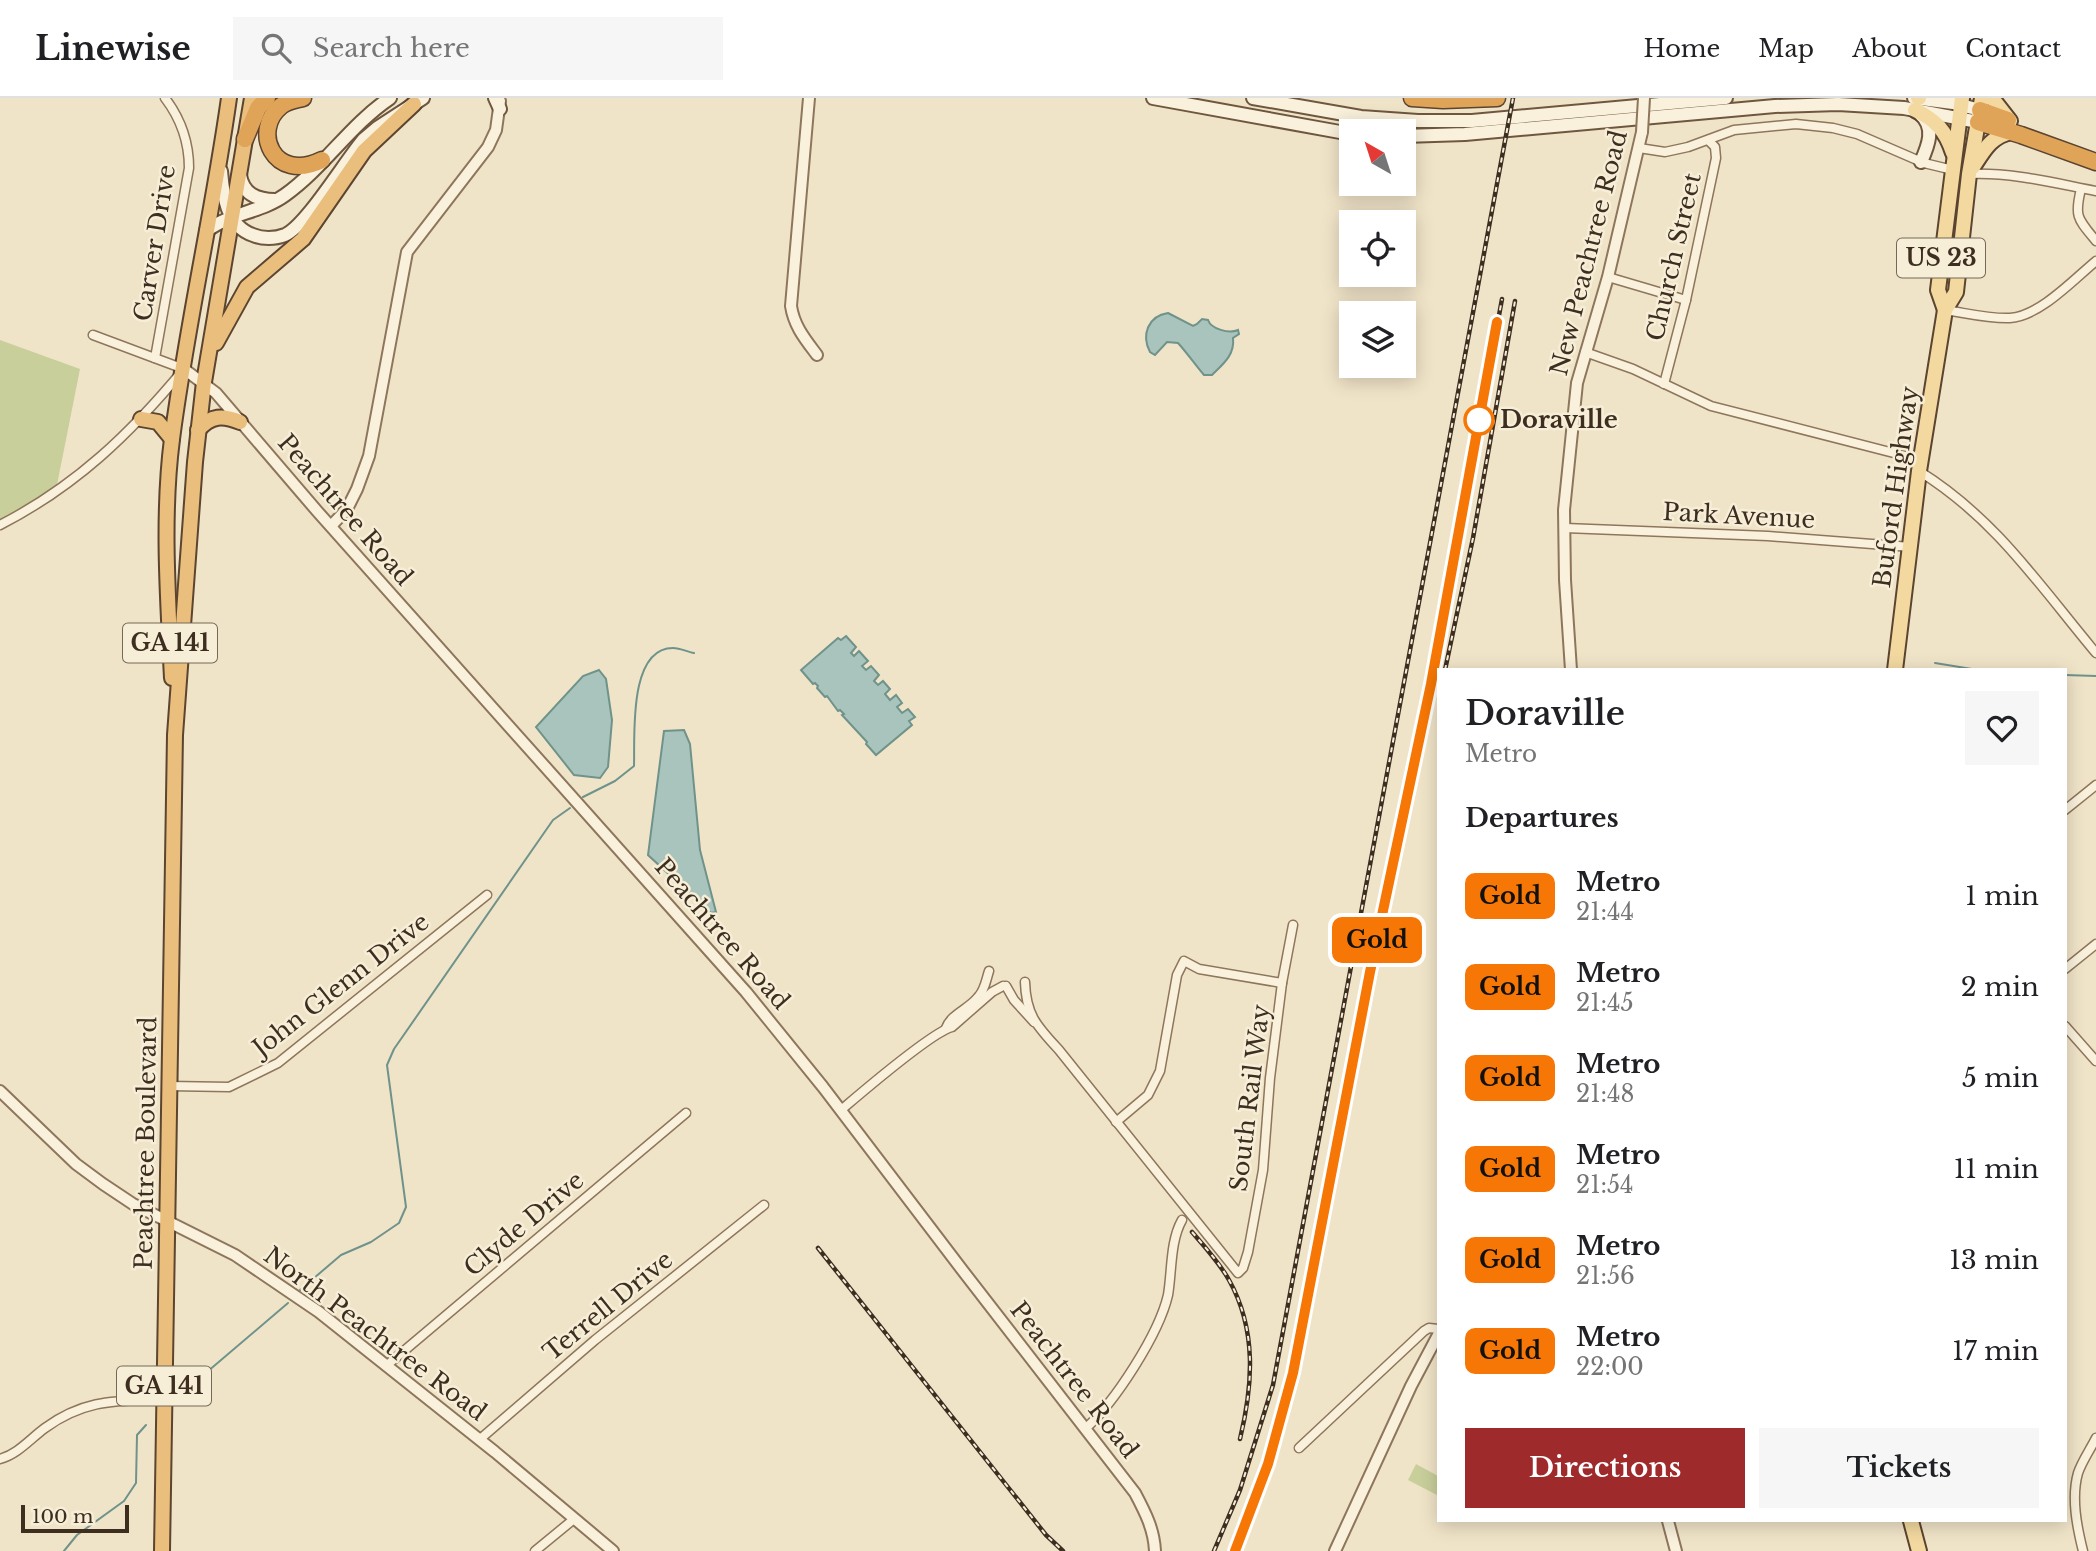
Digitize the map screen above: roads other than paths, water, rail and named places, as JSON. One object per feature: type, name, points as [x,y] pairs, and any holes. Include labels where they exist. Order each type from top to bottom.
[{"type":"highway","name":"GA 141","points":[[184,369],[229,98]]},
{"type":"highway","name":"GA 141","points":[[209,357],[252,98]]},
{"type":"highway","points":[[246,139],[258,108],[267,98]]},
{"type":"highway","points":[[303,98],[281,106],[273,115],[269,128],[271,152],[280,162],[293,166],[310,165],[322,160]]},
{"type":"highway","points":[[1412,98],[1497,98]]},
{"type":"highway","points":[[209,357],[232,309],[247,287],[303,239],[364,151],[419,101]]},
{"type":"highway","points":[[1983,107],[2011,126],[2096,162]]},
{"type":"highway","points":[[2011,126],[2096,153]]},
{"type":"highway","name":"Peachtree Boulevard","points":[[175,735],[198,430],[209,357]]},
{"type":"highway","name":"Peachtree Boulevard","points":[[162,1551],[175,735],[167,493],[172,439],[184,369]]},
{"type":"highway","points":[[198,430],[217,417],[225,416],[240,422]]},
{"type":"highway","points":[[141,419],[158,422],[172,439]]},
{"type":"main road","points":[[206,231],[232,216],[279,200],[356,126],[390,98]]},
{"type":"main road","points":[[1153,98],[1339,132]]},
{"type":"main road","points":[[1253,98],[1362,117],[1451,122],[1726,98]]},
{"type":"main road","points":[[220,164],[224,201],[232,216],[247,233],[275,237],[293,230],[303,220],[364,139],[419,101]]},
{"type":"main road","points":[[1917,101],[1930,128],[1928,145],[1921,162]]},
{"type":"main road","points":[[1917,101],[1939,124],[1949,140],[1954,164]]},
{"type":"main road","points":[[1416,136],[1465,134],[1775,106],[1917,101],[1983,107],[2011,126],[1990,142],[1969,174]]},
{"type":"main road","name":"Buford Highway","points":[[1945,310],[1938,290],[1961,107]]},
{"type":"main road","name":"Buford Highway","points":[[1895,668],[1920,465],[1945,310],[1956,292],[1969,174],[1983,107]]},
{"type":"main road","points":[[240,175],[242,184],[252,195],[267,200],[279,200]]},
{"type":"main road","points":[[1911,1522],[1919,1551]]},
{"type":"street","name":"Carver Drive","points":[[155,358],[189,168],[184,130],[165,98]]},
{"type":"street","points":[[809,98],[791,306],[793,318],[801,334],[817,355]]},
{"type":"street","name":"New Peachtree Road","points":[[1571,668],[1564,528],[1577,383],[1608,277],[1639,148],[1644,98]]},
{"type":"street","points":[[331,526],[348,509],[369,456],[407,251],[488,147],[499,101]]},
{"type":"street","points":[[1639,148],[1665,152],[1734,130],[1796,124],[1857,134],[1921,162],[1954,164]]},
{"type":"street","name":"Church Street","points":[[1664,384],[1686,300],[1716,158],[1715,147],[1708,140]]},
{"type":"street","points":[[1969,174],[1987,173],[2096,191]]},
{"type":"street","points":[[2081,188],[2076,209],[2078,219],[2096,241]]},
{"type":"street","points":[[1945,310],[2000,317],[2022,316],[2039,307],[2096,261]]},
{"type":"street","points":[[1608,277],[1686,300]]},
{"type":"street","points":[[0,525],[62,489],[103,457],[141,419],[184,369],[93,335]]},
{"type":"street","points":[[1585,352],[1615,361],[1699,401],[1735,414],[1920,465],[1996,532],[2096,653]]},
{"type":"street","name":"Peachtree Road","points":[[184,369],[204,382],[731,974],[841,1110],[1135,1493],[1149,1518],[1156,1551]]},
{"type":"street","name":"Park Avenue","points":[[1564,528],[1768,536],[1911,547]]},
{"type":"street","points":[[2067,808],[2096,785]]},
{"type":"street","name":"John Glenn Drive","points":[[169,1086],[229,1087],[278,1063],[486,895]]},
{"type":"street","name":"South Rail Way","points":[[1116,1122],[1238,1273],[1243,1268],[1248,1252],[1263,1170],[1270,1078],[1282,983],[1293,925]]},
{"type":"street","points":[[2067,967],[2096,943]]},
{"type":"street","points":[[841,1110],[946,1028],[952,1027],[992,992],[1004,986],[1116,1122],[1148,1096],[1160,1071],[1177,975],[1184,961],[1199,969],[1282,983]]},
{"type":"street","points":[[946,1028],[948,1022],[977,999],[984,989],[989,971]]},
{"type":"street","points":[[1025,982],[1025,992],[1034,1023]]},
{"type":"street","points":[[2067,1028],[2096,1061]]},
{"type":"street","name":"North Peachtree Road","points":[[0,1091],[76,1164],[133,1204],[235,1255],[288,1289],[479,1440],[613,1551]]},
{"type":"street","name":"Clyde Drive","points":[[386,1366],[687,1113]]},
{"type":"street","name":"Terrell Drive","points":[[479,1440],[595,1340],[764,1205]]},
{"type":"street","points":[[1086,1429],[1103,1413],[1156,1328],[1167,1297],[1177,1231],[1182,1220]]},
{"type":"street","points":[[1299,1448],[1424,1331],[1429,1328],[1437,1332]]},
{"type":"street","points":[[1335,1551],[1437,1334]]},
{"type":"street","points":[[0,1459],[18,1450],[43,1429],[75,1409],[106,1401],[163,1399]]},
{"type":"street","points":[[2083,1551],[2075,1504],[2075,1487],[2079,1471],[2096,1438]]},
{"type":"street","points":[[535,1551],[574,1519]]},
{"type":"street","points":[[1668,1522],[1676,1551]]},
{"type":"water","points":[[1168,313],[1193,326],[1202,319],[1208,320],[1221,330],[1238,330],[1239,334],[1233,338],[1230,354],[1212,375],[1204,375],[1178,343],[1167,342],[1155,355],[1150,352],[1146,339],[1148,327],[1155,318]]},
{"type":"water","points":[[846,636],[856,647],[851,653],[854,656],[859,651],[868,661],[862,666],[866,670],[871,666],[879,675],[874,681],[878,685],[883,681],[890,689],[885,694],[890,700],[896,695],[902,703],[897,707],[902,713],[908,709],[915,717],[909,721],[912,725],[876,755],[842,715],[844,714],[838,711],[801,670],[838,638],[841,640]]},
{"type":"water","points":[[599,670],[606,679],[612,720],[608,767],[600,778],[574,775],[536,727],[583,676]]},
{"type":"water","points":[[684,730],[690,744],[700,850],[716,912],[711,913],[648,855],[664,731]]},
{"type":"waterway","points":[[583,797],[615,781],[634,766],[637,696],[648,662],[658,652],[673,648],[694,653]]},
{"type":"waterway","points":[[1935,663],[1966,668]]},
{"type":"waterway","points":[[2067,675],[2096,676]]},
{"type":"waterway","points":[[300,1290],[341,1255],[371,1242],[399,1223],[406,1207],[387,1065],[394,1049],[553,820],[570,808]]},
{"type":"waterway","points":[[187,1389],[288,1303]]},
{"type":"waterway","points":[[64,1551],[77,1535],[124,1501],[136,1483],[137,1435],[146,1425]]},
{"type":"railway","points":[[1214,1551],[1240,1490],[1273,1385],[1513,98]]},
{"type":"railway","points":[[1235,1551],[1267,1464],[1293,1372],[1370,972],[1431,684],[1502,299]]},
{"type":"railway","points":[[1445,668],[1473,538],[1515,301]]},
{"type":"railway","points":[[1192,1232],[1225,1273],[1244,1318],[1250,1378],[1240,1439]]},
{"type":"railway","points":[[818,1248],[1046,1535],[1063,1551]]},
{"type":"metro line","name":"Gold","points":[[1235,1551],[1268,1464],[1293,1373],[1370,972],[1431,684],[1497,322]]},
{"type":"place","name":"Doraville","points":[[1479,420]]}]
